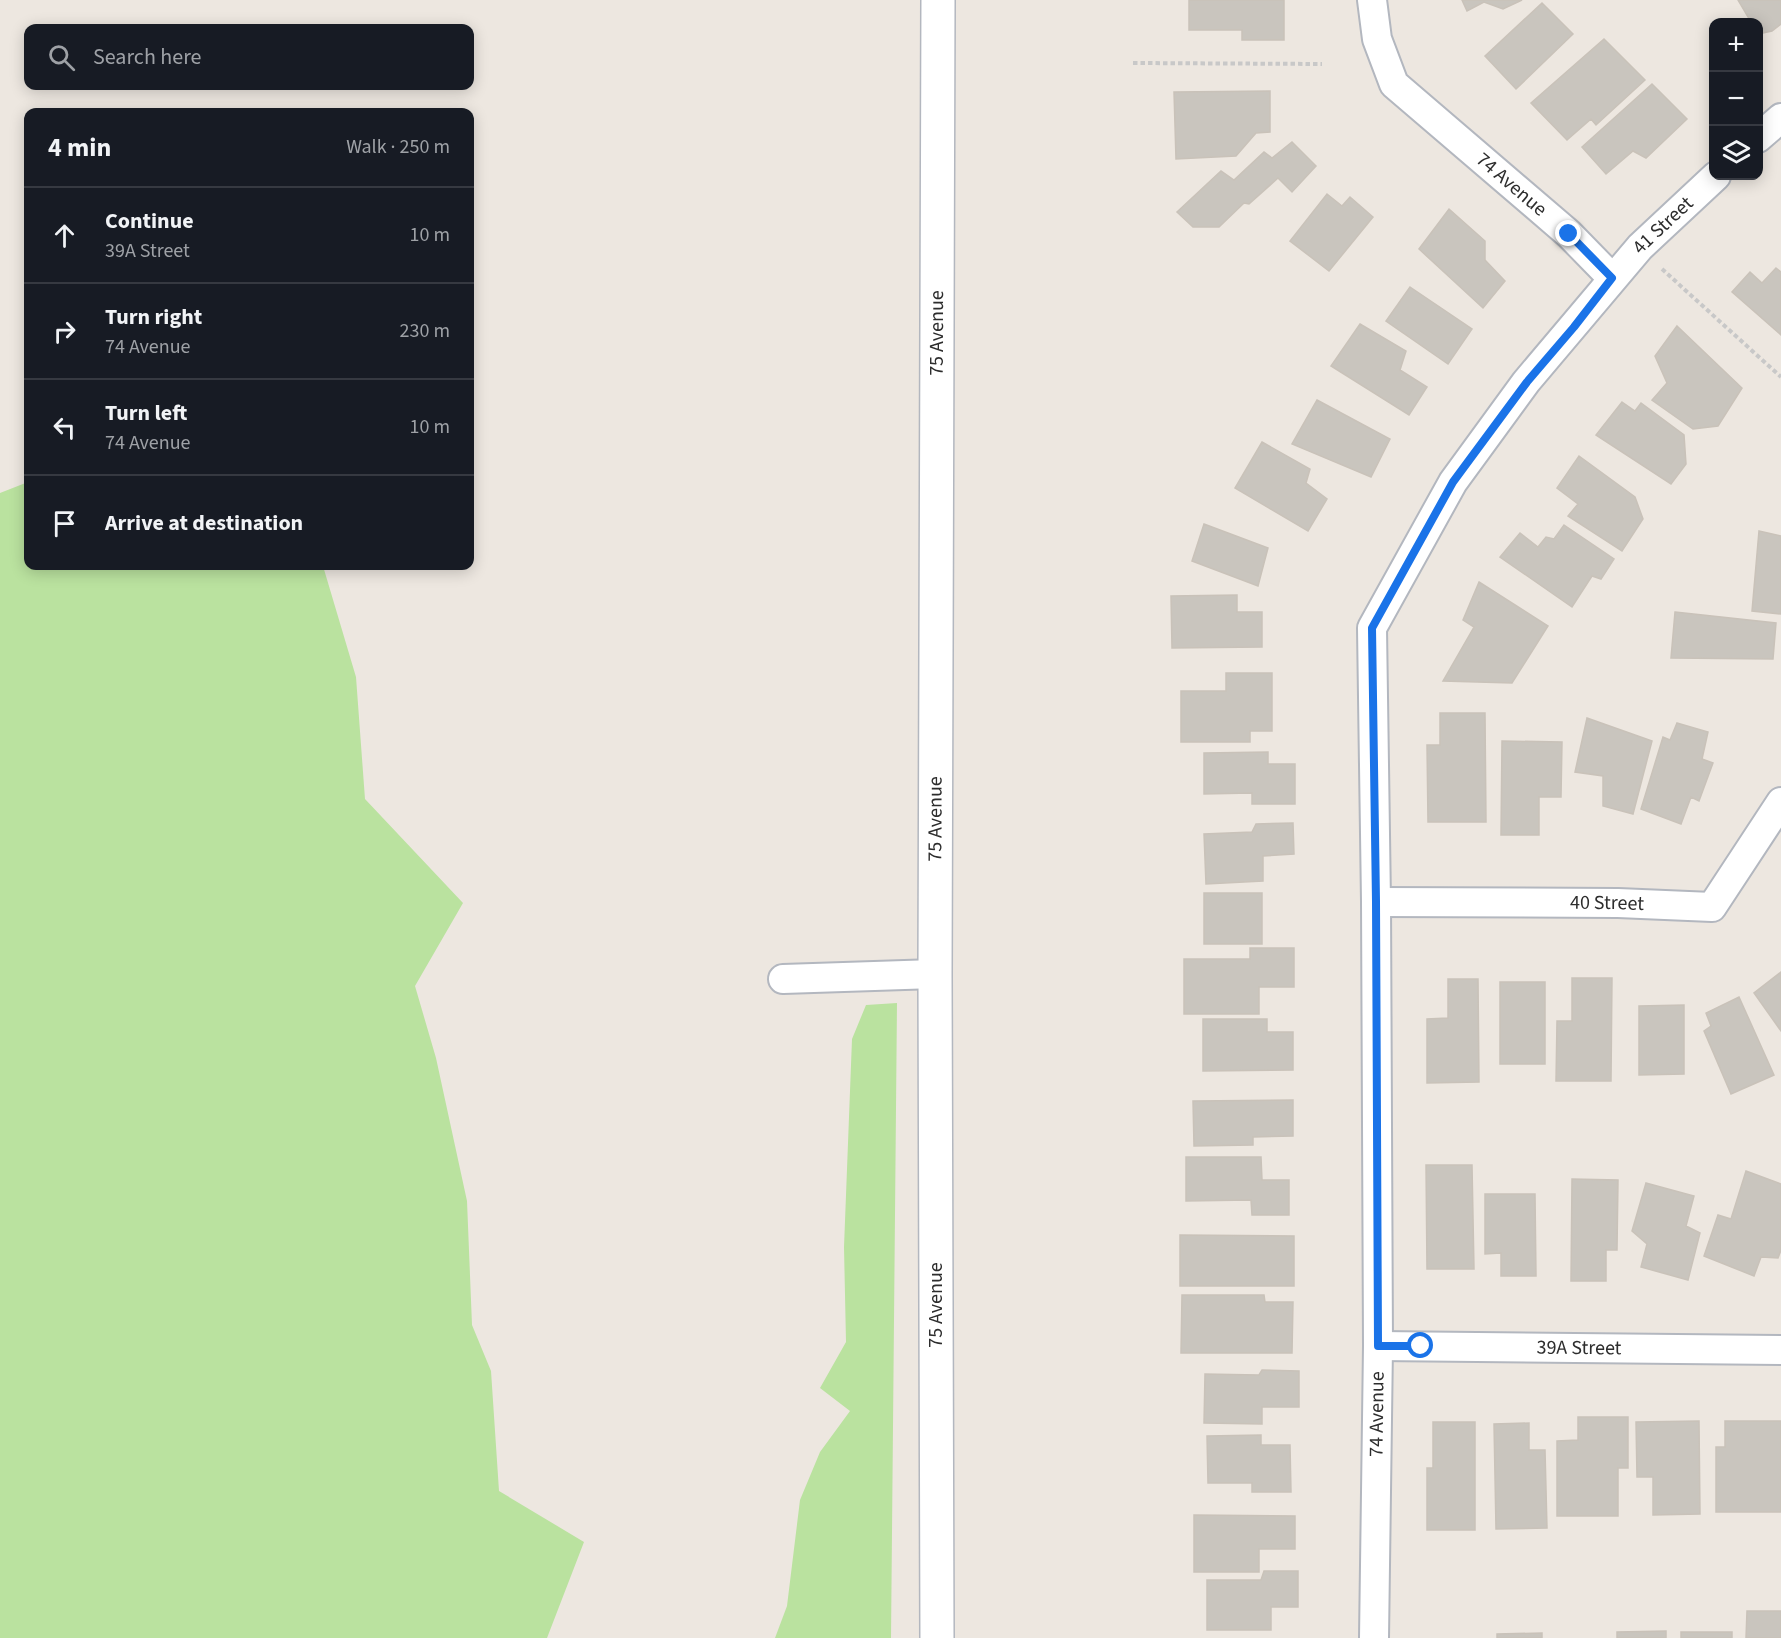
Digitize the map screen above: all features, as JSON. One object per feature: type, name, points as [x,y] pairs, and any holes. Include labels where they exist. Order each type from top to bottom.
[{"type":"main road","name":"75 Avenue","points":[[937,1638],[935,974],[938,0]]},
{"type":"street","name":"74 Avenue","points":[[1372,0],[1377,39],[1394,84],[1569,234],[1612,278],[1527,382],[1453,482],[1372,628],[1378,1346],[1374,1638]]},
{"type":"street","points":[[1763,134],[1781,118]]},
{"type":"street","name":"41 Street","points":[[1612,278],[1640,247],[1712,180]]},
{"type":"street","name":"40 Street","points":[[1376,902],[1618,903],[1712,907],[1781,802]]},
{"type":"street","points":[[783,979],[935,974]]},
{"type":"street","name":"39A Street","points":[[1378,1346],[1781,1350]]},
{"type":"path","points":[[1133,63],[1322,64]]},
{"type":"path","points":[[1665,272],[1781,377]]},
{"type":"green space","points":[[24,484],[24,570],[324,570],[356,677],[365,799],[463,903],[415,986],[436,1058],[467,1201],[472,1325],[491,1371],[499,1491],[584,1542],[547,1638],[0,1638],[0,493]]},
{"type":"green space","points":[[897,1003],[891,1638],[775,1638],[787,1606],[800,1500],[820,1452],[850,1411],[820,1388],[846,1342],[844,1247],[852,1039],[866,1005]]},
{"type":"building","points":[[1189,0],[1284,0],[1284,40],[1242,40],[1242,30],[1189,30]]},
{"type":"building","points":[[1462,0],[1522,0],[1503,9],[1484,2],[1467,11]]},
{"type":"building","points":[[1738,0],[1781,0],[1781,24],[1772,31],[1763,33],[1763,18],[1749,18]]},
{"type":"building","points":[[1542,3],[1573,34],[1516,89],[1485,56]]},
{"type":"building","points":[[1604,39],[1645,80],[1596,125],[1591,119],[1567,140],[1531,103]]},
{"type":"building","points":[[1652,84],[1687,119],[1646,158],[1633,151],[1606,174],[1582,147]]},
{"type":"building","points":[[1270,91],[1270,132],[1256,133],[1236,156],[1176,159],[1174,92]]},
{"type":"building","points":[[1292,142],[1316,166],[1292,192],[1278,178],[1249,204],[1244,203],[1219,227],[1193,227],[1177,212],[1221,171],[1234,180],[1264,152],[1272,158]]},
{"type":"building","points":[[1327,194],[1342,206],[1350,197],[1373,217],[1329,271],[1290,241]]},
{"type":"building","points":[[1449,209],[1485,241],[1485,260],[1505,281],[1483,308],[1419,249]]},
{"type":"building","points":[[1776,268],[1781,272],[1781,335],[1732,292],[1750,272],[1762,283]]},
{"type":"building","points":[[1410,287],[1472,329],[1448,364],[1386,321]]},
{"type":"building","points":[[1360,324],[1406,351],[1400,370],[1427,387],[1409,415],[1331,366]]},
{"type":"building","points":[[1677,326],[1742,388],[1718,426],[1693,429],[1652,400],[1667,383],[1655,356]]},
{"type":"building","points":[[1317,400],[1390,439],[1371,477],[1292,444]]},
{"type":"building","points":[[1622,402],[1635,411],[1641,403],[1684,435],[1686,464],[1671,484],[1596,435]]},
{"type":"building","points":[[1262,442],[1310,469],[1306,483],[1327,499],[1308,531],[1235,488]]},
{"type":"building","points":[[1579,456],[1635,497],[1643,519],[1622,551],[1568,516],[1578,504],[1557,488]]},
{"type":"building","points":[[1204,524],[1268,548],[1258,586],[1192,561]]},
{"type":"building","points":[[1564,525],[1614,559],[1601,579],[1592,576],[1572,607],[1500,557],[1520,533],[1538,547],[1546,537],[1554,539]]},
{"type":"building","points":[[1759,531],[1781,536],[1781,614],[1752,611]]},
{"type":"building","points":[[1479,582],[1548,626],[1512,683],[1443,681],[1474,627],[1463,620]]},
{"type":"building","points":[[1237,595],[1237,612],[1262,612],[1262,647],[1172,648],[1171,596]]},
{"type":"building","points":[[1675,612],[1776,623],[1773,659],[1671,658]]},
{"type":"building","points":[[1226,673],[1272,673],[1272,731],[1250,731],[1250,742],[1181,742],[1181,691],[1226,691]]},
{"type":"building","points":[[1440,713],[1485,713],[1486,822],[1428,822],[1427,745],[1440,745]]},
{"type":"building","points":[[1587,718],[1652,741],[1633,814],[1603,806],[1603,776],[1575,772]]},
{"type":"building","points":[[1677,723],[1708,732],[1702,759],[1713,763],[1699,801],[1691,797],[1681,824],[1641,809],[1663,737],[1670,740]]},
{"type":"building","points":[[1502,741],[1562,742],[1561,797],[1539,797],[1539,835],[1501,835]]},
{"type":"building","points":[[1268,752],[1268,764],[1295,764],[1295,804],[1252,804],[1252,793],[1204,794],[1204,753]]},
{"type":"building","points":[[1293,823],[1294,854],[1263,856],[1263,881],[1206,884],[1204,834],[1252,832],[1256,824]]},
{"type":"building","points":[[1204,893],[1262,893],[1262,944],[1204,944]]},
{"type":"building","points":[[1250,948],[1294,948],[1294,987],[1259,987],[1259,1014],[1184,1014],[1184,959],[1250,959]]},
{"type":"building","points":[[1781,972],[1781,1031],[1754,993]]},
{"type":"building","points":[[1572,978],[1612,978],[1611,1081],[1556,1081],[1557,1021],[1572,1021]]},
{"type":"building","points":[[1448,979],[1478,979],[1479,1082],[1427,1083],[1427,1019],[1448,1018]]},
{"type":"building","points":[[1500,982],[1545,982],[1545,1064],[1500,1064]]},
{"type":"building","points":[[1739,997],[1774,1075],[1731,1094],[1704,1031],[1711,1026],[1706,1013]]},
{"type":"building","points":[[1684,1005],[1684,1074],[1639,1075],[1639,1006]]},
{"type":"building","points":[[1203,1019],[1267,1019],[1267,1032],[1293,1032],[1293,1070],[1203,1071]]},
{"type":"building","points":[[1293,1100],[1293,1136],[1253,1137],[1253,1145],[1194,1146],[1193,1101]]},
{"type":"building","points":[[1186,1157],[1261,1157],[1262,1180],[1289,1180],[1289,1215],[1252,1215],[1251,1200],[1186,1201]]},
{"type":"building","points":[[1426,1165],[1472,1165],[1474,1269],[1427,1269]]},
{"type":"building","points":[[1746,1171],[1781,1184],[1781,1250],[1778,1258],[1761,1257],[1754,1276],[1704,1256],[1718,1215],[1731,1219]]},
{"type":"building","points":[[1572,1179],[1618,1180],[1617,1250],[1606,1250],[1606,1281],[1571,1281]]},
{"type":"building","points":[[1646,1183],[1694,1196],[1686,1226],[1700,1233],[1688,1280],[1641,1267],[1647,1244],[1632,1231]]},
{"type":"building","points":[[1485,1194],[1535,1194],[1536,1276],[1501,1276],[1501,1253],[1485,1254]]},
{"type":"building","points":[[1180,1235],[1294,1236],[1294,1286],[1180,1286]]},
{"type":"building","points":[[1182,1295],[1264,1295],[1265,1302],[1293,1302],[1292,1353],[1181,1353]]},
{"type":"building","points":[[1262,1370],[1299,1371],[1299,1407],[1262,1407],[1262,1424],[1204,1423],[1205,1374],[1259,1375]]},
{"type":"building","points":[[1578,1417],[1628,1417],[1628,1468],[1618,1468],[1618,1516],[1557,1516],[1557,1441],[1578,1440]]},
{"type":"building","points":[[1699,1421],[1700,1514],[1653,1515],[1653,1477],[1637,1477],[1636,1422]]},
{"type":"building","points":[[1725,1421],[1781,1421],[1781,1512],[1716,1512],[1716,1447],[1725,1447]]},
{"type":"building","points":[[1433,1422],[1475,1422],[1475,1530],[1427,1530],[1427,1468],[1433,1468]]},
{"type":"building","points":[[1529,1423],[1529,1450],[1545,1450],[1547,1528],[1496,1529],[1494,1424]]},
{"type":"building","points":[[1261,1435],[1261,1445],[1290,1445],[1291,1492],[1252,1492],[1252,1483],[1208,1483],[1207,1436]]},
{"type":"building","points":[[1194,1515],[1295,1516],[1295,1549],[1259,1549],[1259,1572],[1194,1572]]},
{"type":"building","points":[[1264,1571],[1298,1571],[1298,1607],[1271,1607],[1271,1630],[1207,1630],[1207,1580],[1261,1580]]},
{"type":"building","points":[[1747,1611],[1781,1611],[1781,1638],[1746,1638]]},
{"type":"building","points":[[1666,1631],[1666,1638],[1617,1638],[1617,1632]]},
{"type":"building","points":[[1681,1632],[1732,1632],[1732,1638],[1681,1638]]},
{"type":"building","points":[[1542,1633],[1542,1638],[1497,1638],[1497,1634]]},
{"type":"route","points":[[1421,1346],[1378,1346],[1372,628],[1453,482],[1527,382],[1612,278],[1569,234]]}]
